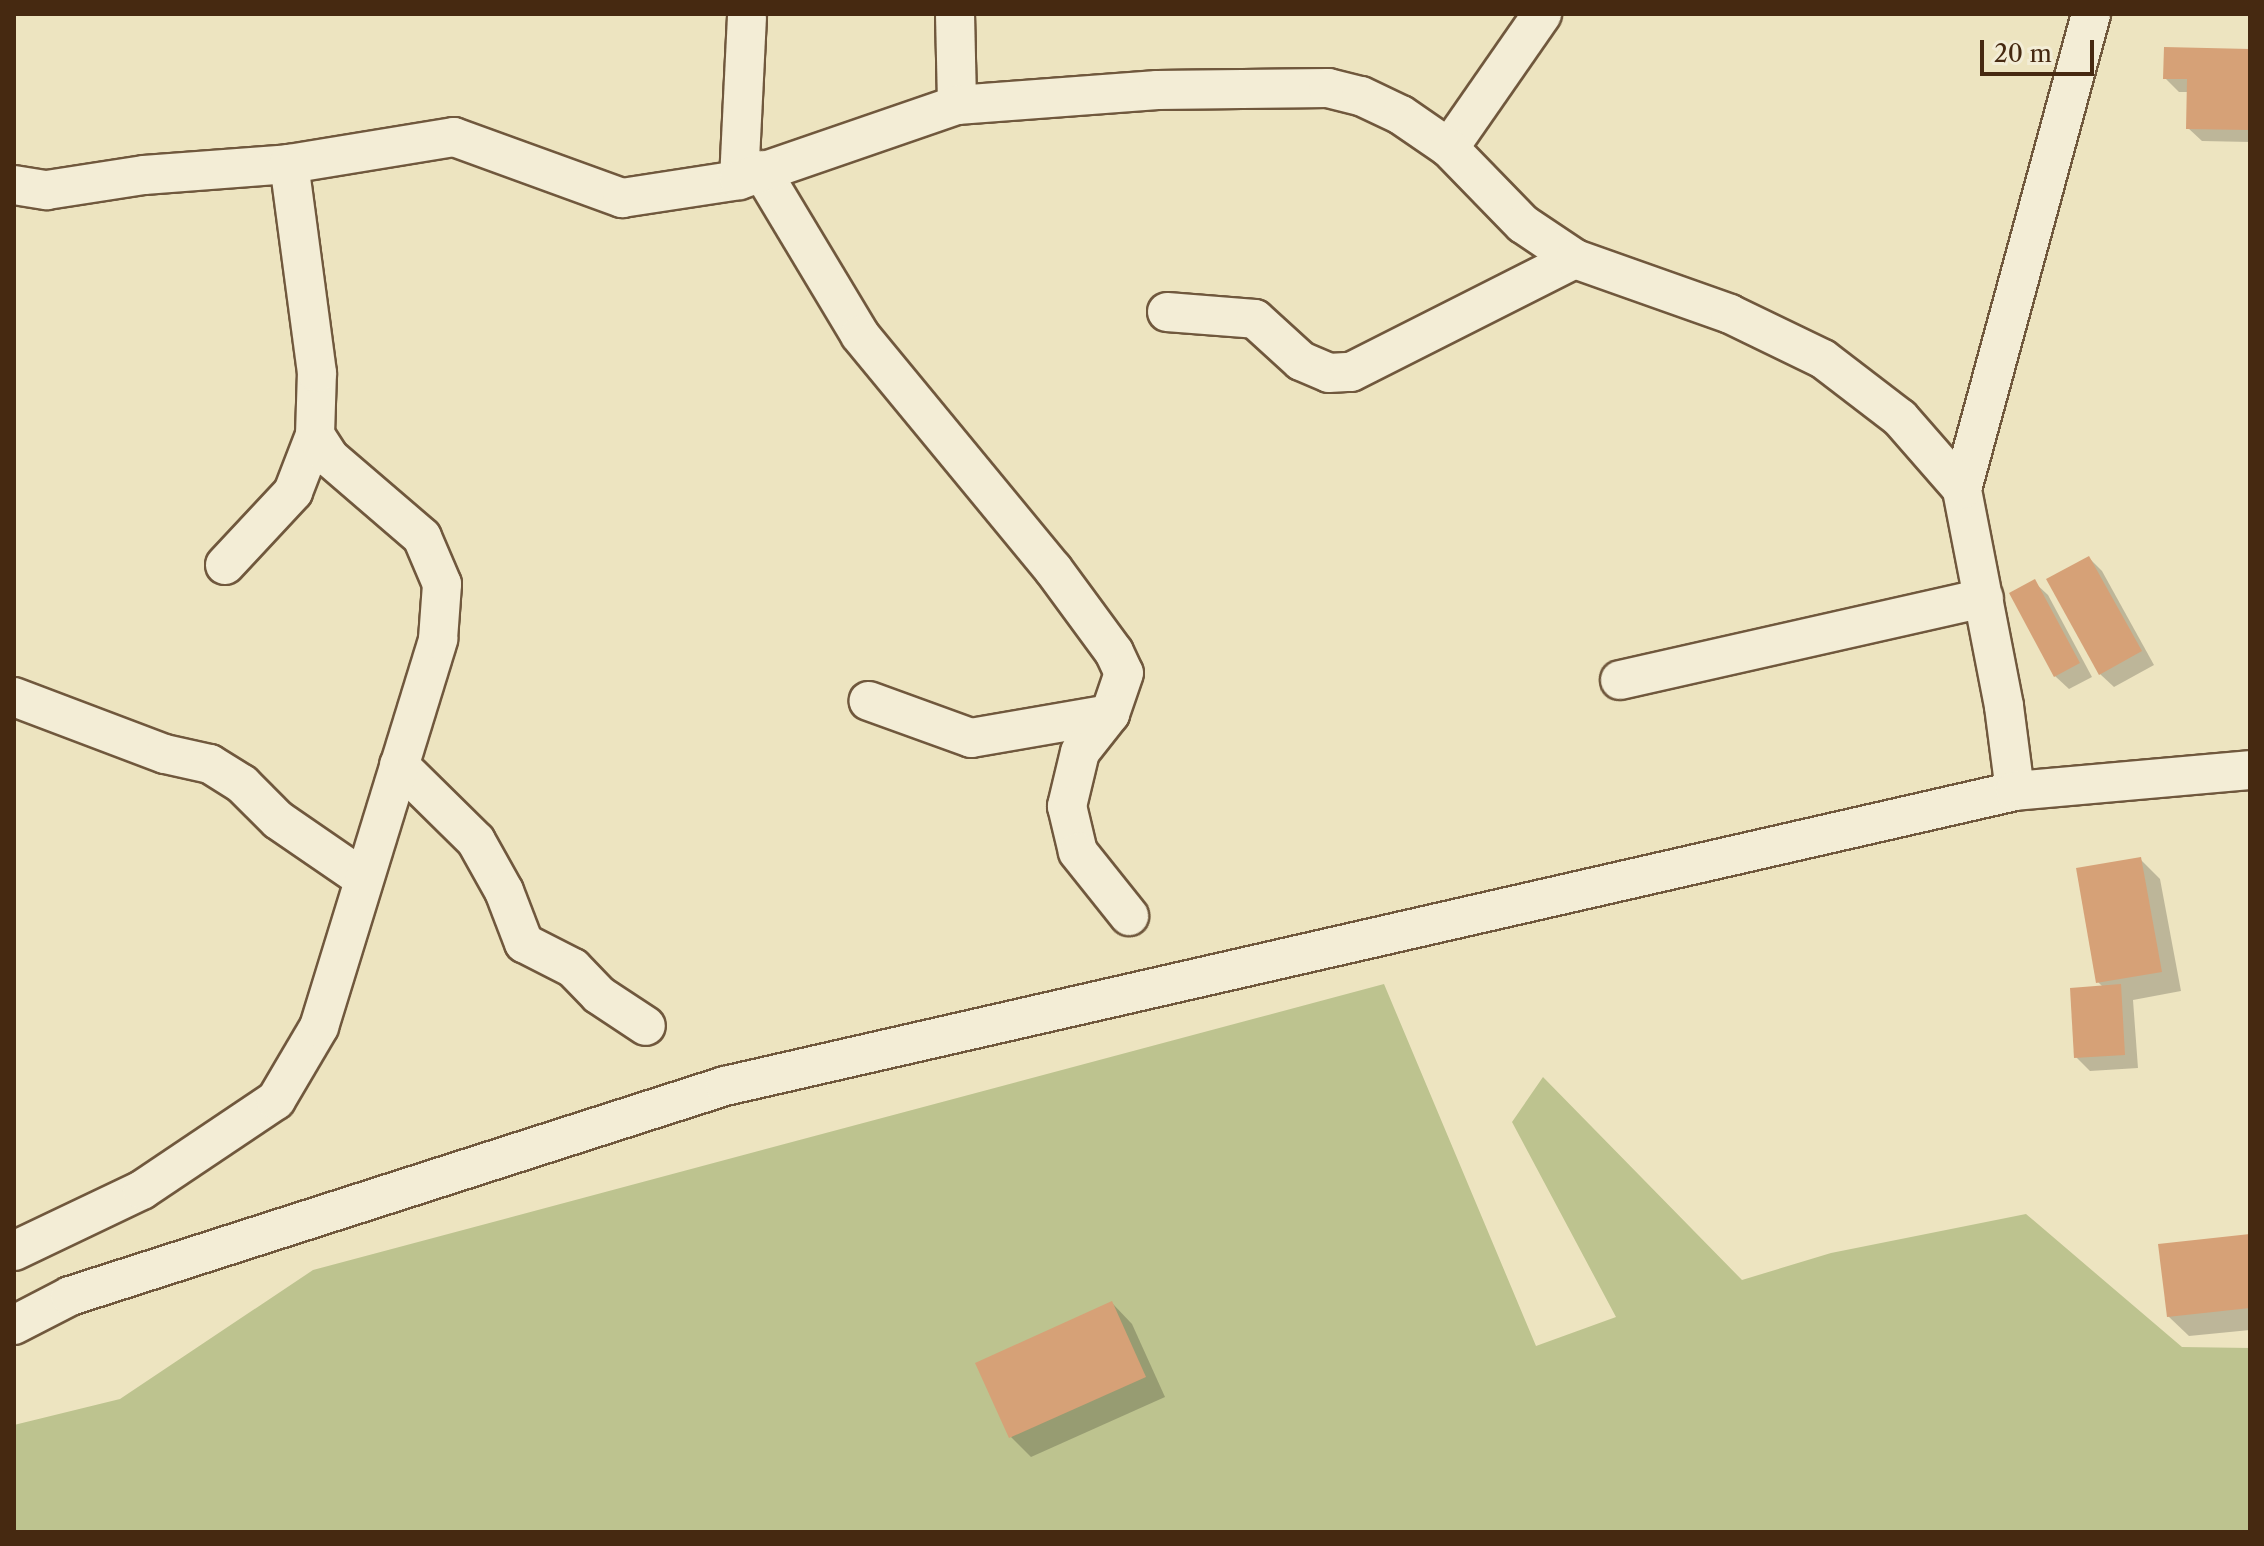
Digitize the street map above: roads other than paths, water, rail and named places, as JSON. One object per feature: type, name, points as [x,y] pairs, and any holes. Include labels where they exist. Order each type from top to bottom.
[{"type":"street","points":[[955,14],[957,105]]},
{"type":"street","points":[[1449,148],[1542,14]]},
{"type":"street","points":[[2015,791],[1984,598],[1962,489],[2091,14]]},
{"type":"street","points":[[747,17],[750,175],[860,335],[1114,652],[1124,673],[1110,714],[1080,752],[1067,806],[1078,852],[1129,916]]},
{"type":"street","points":[[14,185],[47,190],[144,175],[289,164],[454,137],[486,144],[546,173],[622,198],[750,175],[957,105],[1157,90],[1328,88],[1361,96],[1401,115],[1449,148],[1523,224],[1575,259],[1730,314],[1823,359],[1900,418],[1962,489]]},
{"type":"street","points":[[225,565],[293,492],[315,435],[317,373],[289,164]]},
{"type":"street","points":[[1167,312],[1255,319],[1301,361],[1329,373],[1351,372],[1575,259]]},
{"type":"street","points":[[14,1251],[142,1190],[276,1100],[319,1027],[438,639],[442,584],[422,537],[330,458],[315,435]]},
{"type":"street","points":[[1620,680],[1984,598]]},
{"type":"street","points":[[14,697],[165,754],[210,764],[242,784],[278,820],[364,879]]},
{"type":"street","points":[[869,701],[971,738],[1110,714]]},
{"type":"street","points":[[399,765],[476,841],[524,943],[573,968],[599,995],[646,1026]]},
{"type":"street","points":[[14,1325],[70,1296],[725,1086],[2015,791],[2250,770]]}]
